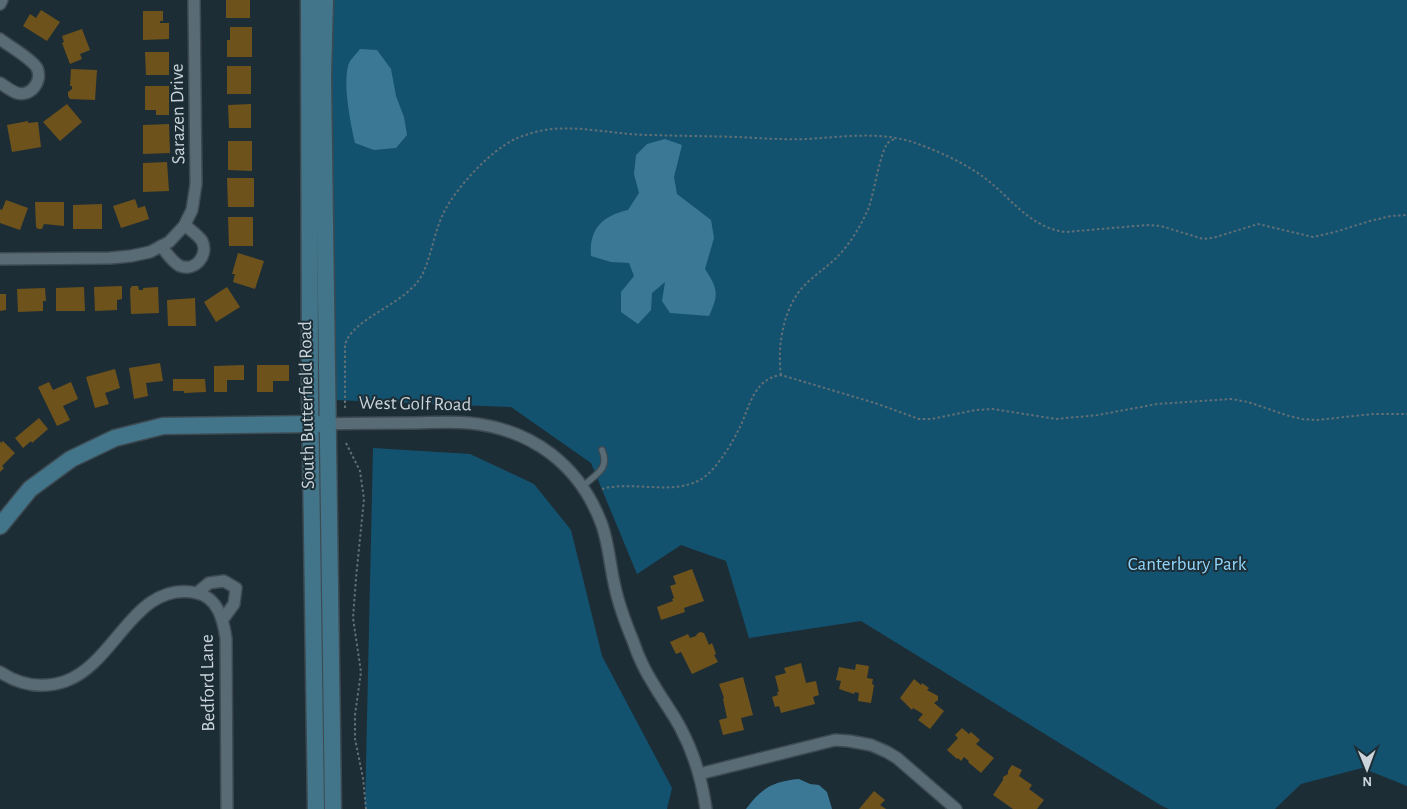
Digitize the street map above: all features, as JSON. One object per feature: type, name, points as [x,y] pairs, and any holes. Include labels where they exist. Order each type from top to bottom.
[{"type":"main road","name":"South Butterfield Road","points":[[308,0],[319,424],[333,809]]},
{"type":"main road","name":"South Butterfield Road","points":[[316,809],[325,0]]},
{"type":"main road","name":"West Golf Road","points":[[0,526],[30,489],[71,459],[115,438],[163,426],[319,424]]},
{"type":"street","points":[[0,4],[2,0]]},
{"type":"street","name":"Sarazen Drive","points":[[0,259],[110,258],[141,254],[150,252],[169,242],[185,226],[192,210],[196,184],[194,0]]},
{"type":"street","points":[[0,40],[34,64],[39,74],[39,79],[33,89],[22,93],[17,93],[0,83]]},
{"type":"street","points":[[161,246],[179,266],[190,267],[199,262],[204,253],[203,244],[198,236],[185,226]]},
{"type":"street","name":"West Golf Road","points":[[319,424],[468,423],[502,429],[524,437],[544,448],[558,459],[584,486],[602,524],[623,618],[639,658],[680,726],[690,747],[700,774],[706,809]]},
{"type":"street","points":[[0,672],[10,679],[29,685],[46,685],[66,681],[96,662],[136,615],[151,603],[166,594],[178,591],[197,593],[209,582],[224,581],[236,588],[234,604],[223,619]]},
{"type":"street","name":"Bedford Lane","points":[[197,593],[212,601],[219,609],[223,619],[226,638],[227,809]]},
{"type":"street","points":[[700,774],[826,741],[849,741],[871,745],[897,758],[956,809]]},
{"type":"lane","points":[[584,486],[604,467],[606,460],[602,450]]},
{"type":"path","points":[[345,408],[345,345],[347,339],[361,325],[403,297],[416,284],[422,275],[442,218],[451,201],[482,165],[514,140],[530,133],[544,130],[572,129],[651,136],[779,139],[806,139],[862,134],[897,137],[940,153],[980,174],[1033,220],[1054,230],[1066,232],[1147,225],[1161,226],[1203,239],[1258,224],[1313,237],[1376,220],[1407,215]]},
{"type":"path","points":[[782,375],[780,364],[782,342],[788,311],[802,288],[849,244],[869,207],[886,145],[897,137]]},
{"type":"path","points":[[602,489],[623,486],[674,486],[691,484],[704,479],[731,444],[756,390],[767,378],[782,375],[875,402],[919,419],[931,419],[976,410],[992,409],[1056,419],[1098,415],[1157,404],[1231,399],[1248,402],[1302,419],[1317,420],[1373,414],[1407,414]]},
{"type":"path","points":[[346,443],[360,471],[364,499],[354,618],[361,672],[354,715],[355,739],[363,778],[366,809]]},
{"type":"green space","name":"Canterbury Park","points":[[317,0],[1407,0],[1407,786],[1362,768],[1301,784],[1275,809],[1169,809],[861,621],[749,638],[726,561],[681,545],[637,574],[591,463],[511,407],[334,400],[334,365],[319,365]]},
{"type":"green space","points":[[373,448],[470,454],[534,484],[571,530],[602,656],[672,788],[667,809],[365,809]]},
{"type":"shaded area","points":[[360,49],[377,50],[391,69],[396,96],[404,117],[407,135],[396,148],[374,150],[355,143],[346,78],[350,61]]},
{"type":"shaded area","points":[[665,139],[682,145],[674,177],[677,194],[711,220],[714,238],[705,269],[715,287],[716,297],[709,316],[670,313],[662,301],[665,282],[652,293],[651,310],[638,324],[621,312],[621,292],[634,276],[629,263],[611,262],[591,256],[592,238],[604,220],[628,210],[639,193],[634,174],[636,155],[647,144]]},
{"type":"shaded area","points":[[799,779],[810,784],[819,785],[827,792],[832,809],[746,809],[757,796],[769,787]]},
{"type":"building","points":[[226,0],[250,0],[250,18],[226,18]]},
{"type":"building","points":[[41,10],[60,22],[47,41],[23,26],[30,14],[36,18]]},
{"type":"building","points":[[143,11],[163,11],[163,21],[160,21],[160,23],[169,23],[169,39],[143,40]]},
{"type":"building","points":[[230,27],[252,27],[252,57],[227,57],[227,40],[230,40]]},
{"type":"building","points":[[82,29],[90,50],[80,54],[82,59],[70,64],[62,43],[64,42],[62,36]]},
{"type":"building","points":[[145,52],[169,52],[169,75],[146,75]]},
{"type":"building","points":[[227,66],[251,66],[251,94],[227,94]]},
{"type":"building","points":[[71,69],[97,70],[95,100],[70,99],[68,92],[72,89],[72,86],[70,86]]},
{"type":"building","points":[[145,86],[169,86],[169,115],[156,115],[156,110],[145,110]]},
{"type":"building","points":[[67,104],[82,122],[60,141],[43,122]]},
{"type":"building","points":[[251,104],[251,128],[229,128],[228,105]]},
{"type":"building","points":[[28,121],[28,123],[38,122],[41,147],[12,152],[7,125]]},
{"type":"building","points":[[169,124],[170,153],[143,154],[143,125]]},
{"type":"building","points":[[228,141],[252,141],[252,171],[228,170]]},
{"type":"building","points":[[167,162],[169,191],[143,192],[143,163]]},
{"type":"building","points":[[227,178],[254,178],[254,207],[228,207]]},
{"type":"building","points":[[135,199],[138,208],[145,206],[149,219],[121,228],[113,206]]},
{"type":"building","points":[[6,200],[28,208],[20,230],[0,223],[0,209],[2,210]]},
{"type":"building","points":[[35,202],[64,202],[64,226],[44,224],[42,229],[38,229],[36,227]]},
{"type":"building","points":[[102,204],[102,229],[73,229],[73,205]]},
{"type":"building","points":[[228,217],[253,217],[253,246],[229,246]]},
{"type":"building","points":[[238,253],[264,261],[255,289],[233,282],[235,274],[232,274]]},
{"type":"building","points":[[122,286],[122,299],[117,300],[117,310],[95,311],[94,287]]},
{"type":"building","points":[[132,286],[138,286],[139,290],[158,287],[159,313],[131,314],[130,289]]},
{"type":"building","points":[[84,287],[85,311],[56,311],[56,288]]},
{"type":"building","points":[[227,287],[240,307],[216,322],[204,302]]},
{"type":"building","points":[[45,288],[46,301],[43,301],[43,311],[18,312],[17,289]]},
{"type":"building","points":[[0,294],[6,294],[6,310],[0,311]]},
{"type":"building","points":[[195,298],[196,326],[168,326],[167,300]]},
{"type":"building","points":[[160,363],[163,381],[146,383],[148,396],[134,399],[129,368]]},
{"type":"building","points":[[244,365],[244,380],[227,380],[227,392],[214,392],[214,366]]},
{"type":"building","points":[[257,365],[289,365],[289,381],[273,381],[273,392],[257,392]]},
{"type":"building","points":[[115,369],[120,388],[105,393],[109,404],[95,408],[86,377]]},
{"type":"building","points":[[173,379],[205,379],[206,392],[184,393],[184,391],[173,391]]},
{"type":"building","points":[[49,382],[53,390],[71,382],[78,399],[63,406],[70,420],[57,426],[38,387]]},
{"type":"building","points":[[39,418],[48,429],[23,448],[15,438]]},
{"type":"building","points":[[0,441],[1,443],[3,441],[15,453],[2,466],[4,468],[0,472]]},
{"type":"building","points":[[692,569],[704,601],[684,608],[685,612],[661,620],[657,607],[673,601],[672,599],[674,598],[670,586],[676,584],[673,576]]},
{"type":"building","points":[[700,632],[704,633],[709,645],[712,643],[716,654],[714,655],[718,662],[692,674],[681,652],[676,654],[670,642],[688,634],[690,638],[696,636]]},
{"type":"building","points":[[801,663],[806,683],[816,681],[819,695],[813,697],[815,704],[781,713],[779,706],[775,707],[772,697],[778,695],[777,692],[779,692],[775,676],[786,673],[784,668]]},
{"type":"building","points":[[856,664],[869,666],[867,678],[873,679],[872,684],[874,685],[871,703],[858,701],[859,693],[855,692],[854,694],[839,689],[841,681],[836,680],[839,667],[855,670]]},
{"type":"building","points":[[743,677],[753,715],[741,718],[744,730],[723,735],[719,720],[727,718],[724,698],[719,684]]},
{"type":"building","points":[[914,679],[938,696],[938,700],[934,703],[944,711],[930,729],[918,720],[923,714],[913,708],[912,710],[900,698]]},
{"type":"building","points":[[962,728],[969,734],[971,732],[980,740],[976,744],[994,758],[981,773],[964,757],[961,761],[947,750],[958,738],[955,735]]},
{"type":"building","points":[[1012,765],[1022,770],[1019,776],[1032,785],[1029,789],[1044,800],[1037,809],[1013,809],[993,795]]},
{"type":"building","points":[[874,791],[885,800],[880,805],[886,809],[859,809]]}]
